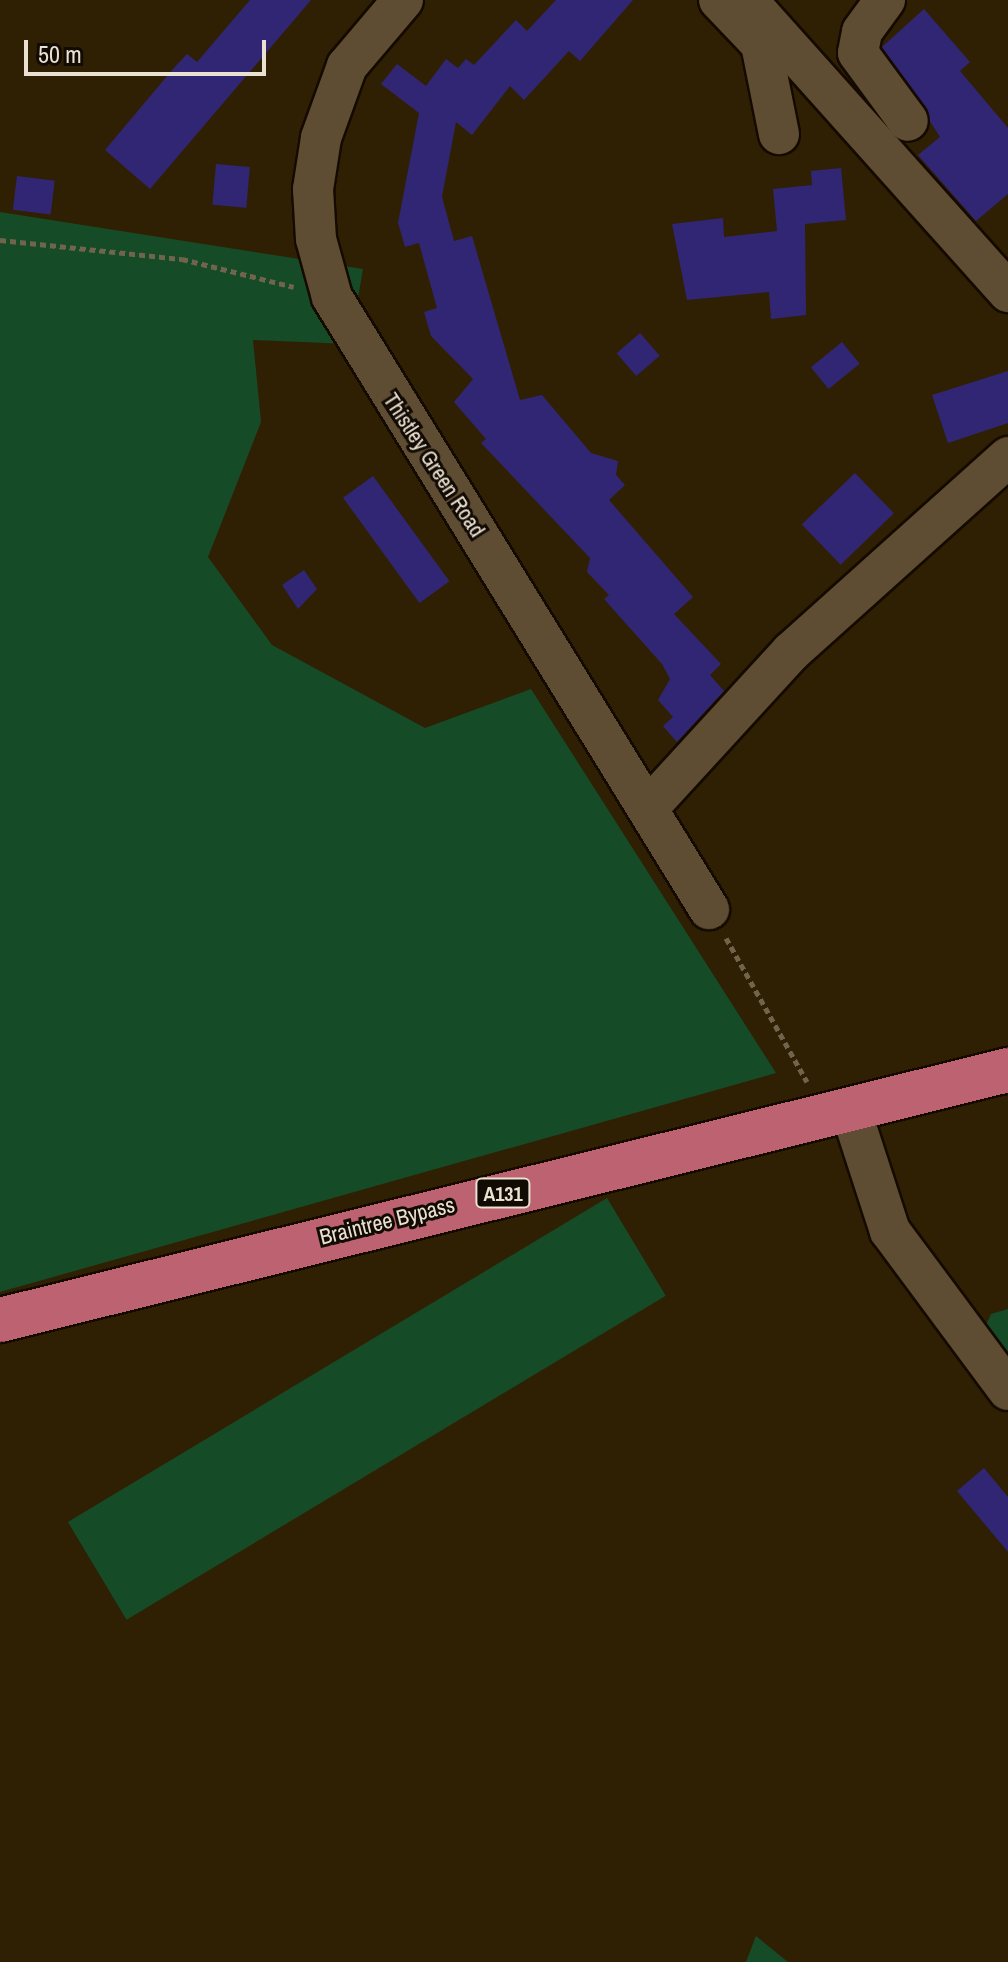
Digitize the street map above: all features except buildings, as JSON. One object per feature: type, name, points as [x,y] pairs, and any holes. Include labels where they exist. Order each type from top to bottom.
[{"type":"highway","name":"Braintree Bypass","points":[[0,1320],[1008,1070]]},
{"type":"street","name":"Thistley Green Road","points":[[403,0],[347,66],[321,138],[313,189],[316,239],[332,297],[709,909]]},
{"type":"street","points":[[719,0],[761,44],[779,134]]},
{"type":"street","points":[[747,0],[1008,292]]},
{"type":"street","points":[[885,0],[862,32],[858,53],[908,121]]},
{"type":"street","points":[[648,808],[791,652],[1008,457]]},
{"type":"street","points":[[838,1111],[890,1231],[1008,1390]]},
{"type":"path","points":[[0,240],[182,259],[332,297]]},
{"type":"path","points":[[709,909],[838,1111]]},
{"type":"green space","points":[[0,212],[363,269],[350,344],[253,340],[261,422],[208,557],[272,645],[425,728],[531,689],[776,1073],[0,1292]]},
{"type":"green space","points":[[607,1198],[666,1296],[127,1620],[68,1522]]},
{"type":"green space","points":[[1008,1309],[1008,1369],[982,1334],[991,1314]]},
{"type":"green space","points":[[756,1936],[788,1962],[746,1962]]}]
